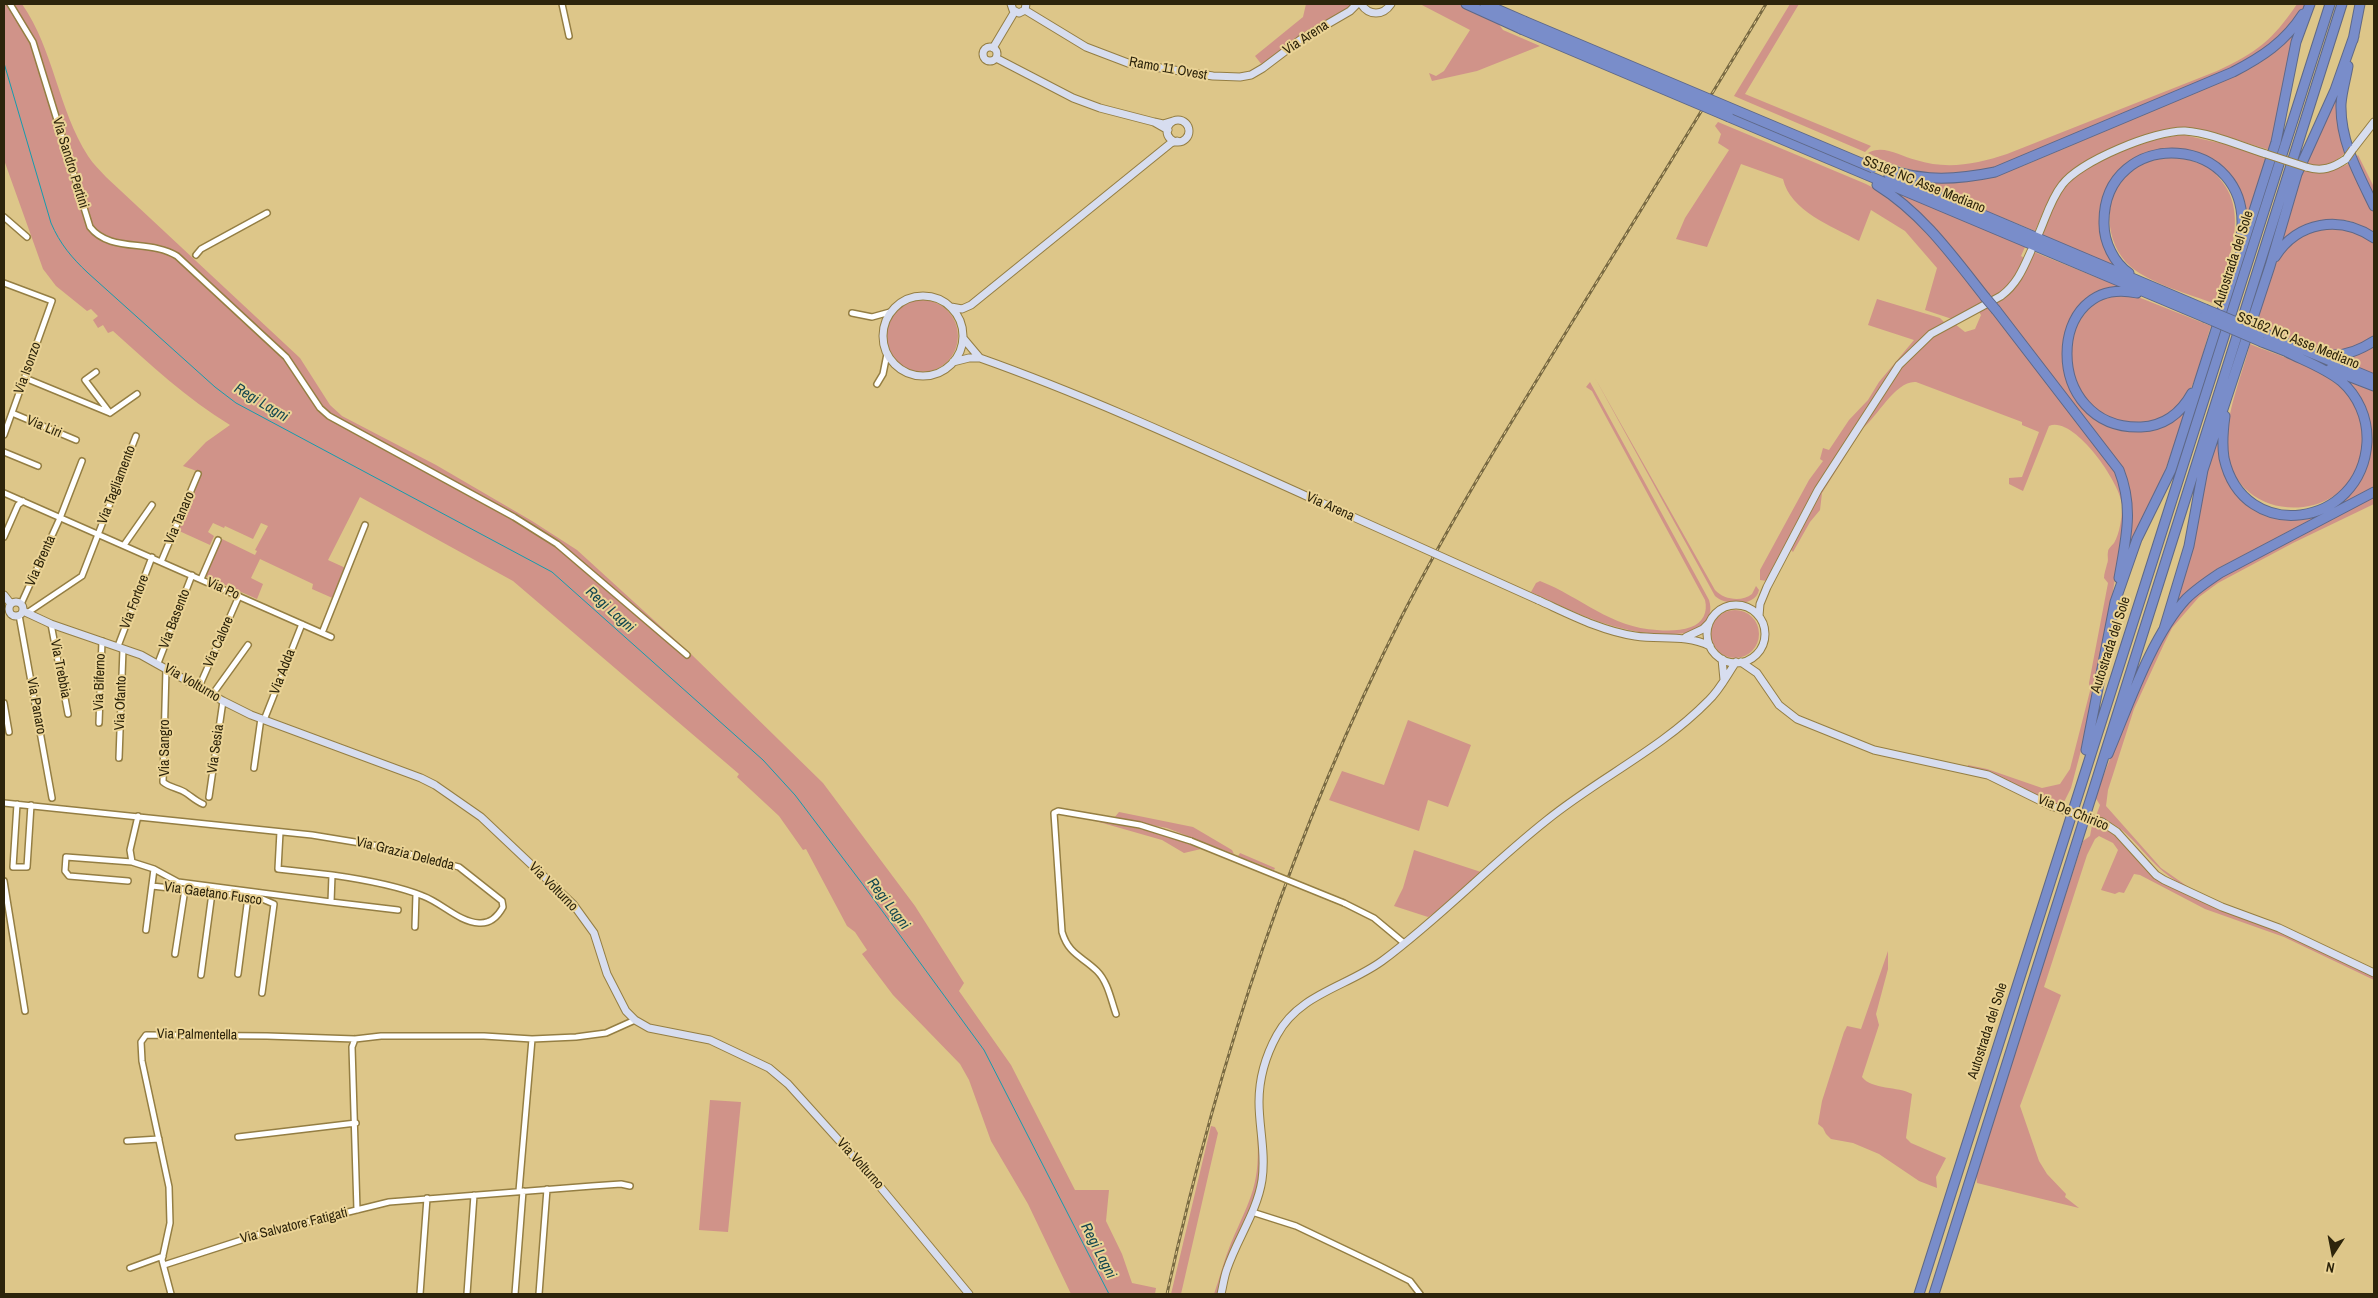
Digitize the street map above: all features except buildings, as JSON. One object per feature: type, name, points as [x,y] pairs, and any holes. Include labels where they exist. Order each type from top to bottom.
[{"type":"highway","name":"SS162 NC Asse Mediano","points":[[1466,4],[1785,131],[1871,172],[2158,298],[2204,313]]},
{"type":"highway","name":"SS162 NC Asse Mediano","points":[[1485,4],[1522,25],[1853,170],[1871,172],[2139,281],[2204,313],[2374,386]]},
{"type":"highway","points":[[1871,172],[1934,179],[1954,179],[1995,172],[2233,72],[2259,59],[2278,45],[2294,28],[2310,4]]},
{"type":"highway","points":[[2115,602],[2137,539],[2170,470],[2202,372],[2276,142],[2296,42],[2310,4]]},
{"type":"highway","name":"Autostrada del Sole","points":[[1919,1294],[2330,4]]},
{"type":"highway","name":"Autostrada del Sole","points":[[1934,1294],[2088,801],[2342,4]]},
{"type":"highway","points":[[2360,4],[2342,102],[2342,118],[2351,158],[2374,206]]},
{"type":"highway","points":[[2088,801],[2164,629],[2189,546],[2203,470],[2270,266],[2297,174],[2335,90],[2354,36]]},
{"type":"highway","points":[[2139,281],[2125,271],[2117,262],[2107,243],[2104,214],[2113,185],[2121,174],[2134,163],[2149,155],[2185,152],[2204,159],[2227,177],[2239,199],[2242,213],[2238,257]]},
{"type":"highway","points":[[1871,172],[1920,218],[1996,310],[2119,470],[2128,497],[2129,515],[2115,602],[2099,692],[2074,806]]},
{"type":"highway","points":[[2270,266],[2280,250],[2292,237],[2317,225],[2345,224],[2362,230],[2374,238]]},
{"type":"highway","points":[[2158,298],[2128,291],[2108,292],[2093,299],[2083,309],[2069,333],[2066,350],[2069,377],[2081,401],[2103,418],[2118,425],[2151,427],[2165,422],[2176,414],[2187,402],[2202,372]]},
{"type":"highway","points":[[2289,348],[2326,355],[2345,354],[2362,349],[2374,341]]},
{"type":"highway","name":"SS162 NC Asse Mediano","points":[[2289,348],[2374,379]]},
{"type":"highway","points":[[2228,396],[2224,427],[2224,457],[2235,485],[2245,497],[2258,506],[2289,516],[2307,515],[2323,510],[2337,502],[2347,491],[2362,468],[2368,432],[2364,417],[2359,404],[2342,382],[2289,348]]},
{"type":"highway","points":[[2164,629],[2186,600],[2200,586],[2220,573],[2374,492]]},
{"type":"street","name":"Via Sandro Pertini","points":[[10,4],[33,42],[90,227],[102,239],[168,251],[184,262],[286,357],[320,408],[329,416],[506,512],[557,544],[686,655]]},
{"type":"street","points":[[562,4],[569,36]]},
{"type":"street","points":[[1011,4],[1014,11]]},
{"type":"street","name":"Via Arena","points":[[1350,11],[1356,4]]},
{"type":"street","name":"Via Arena","points":[[1263,68],[1300,40],[1350,11],[1363,6],[1372,13],[1380,13],[1391,4]]},
{"type":"street","points":[[1014,11],[1021,12],[1026,7]]},
{"type":"street","name":"Ramo 11 Ovest","points":[[1026,7],[1086,47],[1140,66],[1231,77],[1251,75],[1263,68]]},
{"type":"street","points":[[852,313],[872,317],[890,312],[908,298],[923,296],[938,299],[951,307],[962,309],[971,305],[1155,155],[1171,143],[1186,138],[1189,128],[1184,122],[1174,121],[1162,124],[1100,108],[1073,98],[996,58],[988,61],[983,57],[984,50],[993,48],[1014,11]]},
{"type":"street","points":[[993,48],[997,54],[996,58]]},
{"type":"street","points":[[1155,155],[1165,144],[1168,132],[1174,121]]},
{"type":"street","points":[[1154,122],[1168,132],[1171,139],[1177,141]]},
{"type":"street","points":[[2039,233],[2055,196],[2071,175],[2082,166],[2150,137],[2173,131],[2193,132],[2314,170],[2327,169],[2346,159],[2374,122]]},
{"type":"street","points":[[196,255],[201,249],[267,213]]},
{"type":"street","points":[[4,216],[27,237]]},
{"type":"street","points":[[1221,1294],[1227,1268],[1252,1212],[1262,1180],[1260,1087],[1262,1072],[1277,1035],[1296,1010],[1309,1000],[1382,962],[1462,896],[1548,819],[1635,760],[1679,726],[1709,701],[1739,662],[1755,655],[1762,646],[1764,636],[1759,616],[1760,604],[1768,587],[1818,490],[1898,365],[1931,334],[2011,289],[2018,279],[2031,251]]},
{"type":"street","name":"Via Isonzo","points":[[4,283],[52,301],[4,435]]},
{"type":"street","points":[[961,323],[971,305]]},
{"type":"street","points":[[887,354],[902,370],[916,375],[936,374],[953,362],[960,351],[963,338],[961,323],[951,307]]},
{"type":"street","points":[[877,384],[883,374],[887,354],[883,336],[884,327],[890,312]]},
{"type":"street","name":"Via Arena","points":[[963,338],[980,358]]},
{"type":"street","name":"Via Arena","points":[[953,362],[969,358],[980,358],[1080,396],[1614,632],[1652,638],[1684,637],[1710,646]]},
{"type":"street","points":[[96,372],[85,380],[110,413]]},
{"type":"street","points":[[25,378],[110,413]]},
{"type":"street","points":[[110,413],[136,394]]},
{"type":"street","name":"Via Liri","points":[[12,414],[76,440]]},
{"type":"street","name":"Via Tagliamento","points":[[22,611],[82,576],[136,436]]},
{"type":"street","points":[[4,452],[38,466]]},
{"type":"street","name":"Via Brenta","points":[[22,611],[82,461]]},
{"type":"street","name":"Via Tanaro","points":[[162,562],[198,474]]},
{"type":"street","name":"Via Po","points":[[4,493],[332,637]]},
{"type":"street","points":[[4,537],[18,505],[23,501]]},
{"type":"street","points":[[124,545],[152,505]]},
{"type":"street","points":[[322,633],[365,525]]},
{"type":"street","points":[[201,579],[218,540]]},
{"type":"street","name":"Via Fortore","points":[[121,648],[152,557]]},
{"type":"street","name":"Via Basento","points":[[158,663],[192,575]]},
{"type":"street","points":[[1724,680],[1722,659],[1710,646],[1707,632],[1709,623],[1715,614],[1725,607],[1742,606],[1756,601],[1768,587]]},
{"type":"street","points":[[4,595],[8,609],[15,602],[22,611]]},
{"type":"street","name":"Via Calore","points":[[198,687],[239,596]]},
{"type":"street","points":[[1742,606],[1759,616]]},
{"type":"street","name":"Via Volturno","points":[[8,609],[14,615],[22,611],[158,663],[223,701],[263,719],[421,778],[435,785],[481,817],[573,904],[594,933],[607,974],[626,1011],[635,1020],[649,1028],[710,1040],[769,1068],[788,1084],[872,1177],[969,1294]]},
{"type":"street","name":"Via Panaro","points":[[22,611],[52,798]]},
{"type":"street","name":"Via Arena","points":[[1684,637],[1703,629],[1709,623]]},
{"type":"street","name":"Via Trebbia","points":[[52,624],[68,714]]},
{"type":"street","name":"Via Adda","points":[[254,768],[263,719],[302,624]]},
{"type":"street","name":"Via Biferno","points":[[99,723],[102,641]]},
{"type":"street","points":[[212,695],[248,645]]},
{"type":"street","name":"Via Ofanto","points":[[119,758],[121,648]]},
{"type":"street","points":[[1755,655],[1757,673]]},
{"type":"street","points":[[1722,659],[1739,662]]},
{"type":"street","name":"Via De Chirico","points":[[1739,662],[1757,673],[1779,705],[1797,719],[1881,752],[1988,775],[2051,806],[2102,822],[2117,832],[2156,874],[2164,880],[2222,907],[2278,928],[2374,973]]},
{"type":"street","name":"Via Sangro","points":[[166,669],[163,782],[168,786],[184,791],[203,804]]},
{"type":"street","name":"Via Sesia","points":[[209,796],[223,701]]},
{"type":"street","points":[[4,703],[9,732]]},
{"type":"street","name":"Via Grazia Deledda","points":[[4,802],[312,834],[379,846],[459,867],[502,901],[503,907],[498,916],[492,920],[477,923],[416,894],[332,874],[278,869],[280,832]]},
{"type":"street","points":[[17,804],[14,867],[27,867],[31,805]]},
{"type":"street","points":[[1116,1014],[1106,984],[1098,972],[1070,950],[1062,932],[1054,813],[1058,811],[1140,825],[1191,841],[1344,903],[1374,918],[1404,943]]},
{"type":"street","points":[[132,862],[130,850],[138,816]]},
{"type":"street","points":[[128,881],[70,876],[65,871],[66,858],[132,862],[154,869],[178,882],[398,910]]},
{"type":"street","points":[[146,930],[154,869]]},
{"type":"street","points":[[331,902],[332,874]]},
{"type":"street","points":[[4,881],[24,1011]]},
{"type":"street","name":"Via Gaetano Fusco","points":[[152,886],[260,898],[274,904],[262,992]]},
{"type":"street","points":[[175,954],[185,890]]},
{"type":"street","points":[[201,975],[212,892]]},
{"type":"street","points":[[415,927],[416,894]]},
{"type":"street","points":[[238,974],[248,897]]},
{"type":"street","name":"Via Palmentella","points":[[171,1294],[163,1256],[171,1207],[142,1061],[142,1042],[146,1035],[355,1039],[382,1036],[576,1037],[606,1033],[635,1020]]},
{"type":"street","points":[[515,1294],[532,1038]]},
{"type":"street","points":[[355,1039],[352,1047],[356,1123],[357,1210]]},
{"type":"street","points":[[238,1137],[356,1123]]},
{"type":"street","points":[[127,1142],[159,1139]]},
{"type":"street","name":"Via Salvatore Fatigati","points":[[164,1265],[263,1233],[389,1202],[616,1184],[630,1186]]},
{"type":"street","points":[[539,1294],[547,1189]]},
{"type":"street","points":[[467,1294],[474,1194]]},
{"type":"street","points":[[420,1294],[427,1198]]},
{"type":"street","points":[[1252,1212],[1296,1226],[1380,1266],[1410,1281],[1420,1294]]},
{"type":"street","points":[[130,1268],[163,1256]]},
{"type":"shaded area","points":[[4,4],[22,4],[33,22],[42,41],[78,138],[92,162],[300,358],[330,405],[342,416],[436,465],[532,521],[577,550],[691,654],[823,783],[915,906],[964,983],[959,991],[1011,1065],[1075,1190],[1109,1190],[1106,1221],[1122,1254],[1132,1283],[1156,1288],[1155,1294],[1071,1294],[1028,1204],[991,1141],[969,1080],[960,1064],[893,995],[862,954],[867,950],[855,932],[847,926],[806,849],[803,850],[779,816],[737,777],[739,774],[513,581],[360,497],[328,560],[350,570],[337,600],[312,589],[313,584],[260,559],[251,578],[263,584],[257,599],[205,576],[222,539],[255,555],[257,551],[255,550],[268,526],[261,523],[253,539],[225,526],[224,528],[213,523],[208,532],[214,536],[210,545],[177,530],[202,473],[183,466],[206,442],[230,425],[184,393],[113,331],[108,333],[103,325],[98,328],[93,320],[98,316],[91,309],[87,311],[56,286],[43,269],[4,160]]},
{"type":"shaded area","points":[[1306,4],[1354,4],[1300,36],[1262,65],[1255,56],[1303,17]]},
{"type":"shaded area","points":[[1420,4],[1458,4],[1498,23],[1503,30],[1540,46],[1477,71],[1432,81],[1429,73],[1436,76],[1444,71],[1470,30]]},
{"type":"shaded area","points":[[1790,4],[1799,4],[1745,94],[1871,146],[1865,152],[1734,96]]},
{"type":"shaded area","points":[[2297,4],[2309,4],[2289,30],[2251,60],[2000,168],[1965,174],[1932,174],[1901,167],[1868,153],[1886,150],[1939,165],[1973,163],[2007,154],[2217,71],[2243,58],[2263,44],[2280,27]]},
{"type":"shaded area","points":[[2300,25],[2270,150],[2193,128],[2179,128],[2144,136],[2106,151],[2074,169],[2064,178],[2051,196],[2035,231],[1916,182],[1990,176],[2025,165],[2242,73],[2258,63]]},
{"type":"shaded area","points":[[2337,93],[2339,94],[2339,119],[2345,153],[2331,163],[2316,165],[2305,163]]},
{"type":"shaded area","points":[[1718,122],[1866,184],[1885,194],[1902,207],[1932,236],[1984,302],[1952,319],[1925,310],[1937,268],[1905,231],[1871,210],[1859,241],[1803,209],[1787,190],[1783,179],[1741,164],[1707,247],[1676,239],[1685,218],[1729,150],[1718,143],[1721,134],[1715,126]]},
{"type":"shaded area","points":[[2184,135],[2233,146],[2268,159],[2248,218],[2238,187],[2217,163],[2197,152],[2180,149],[2162,149],[2135,160],[2105,198],[2100,213],[2100,226],[2114,260],[2111,264],[2041,234],[2057,197],[2075,176],[2088,167],[2138,145]]},
{"type":"shaded area","points":[[2358,155],[2374,187],[2374,198],[2355,158]]},
{"type":"shaded area","points":[[2172,156],[2202,164],[2211,169],[2229,193],[2234,208],[2235,224],[2230,257],[2215,304],[2160,284],[2139,273],[2122,257],[2115,245],[2111,232],[2111,204],[2115,191],[2123,180],[2142,164]]},
{"type":"shaded area","points":[[2351,162],[2374,208],[2374,234],[2349,221],[2326,221],[2280,243],[2302,169],[2327,171]]},
{"type":"shaded area","points":[[1894,191],[2025,247],[2021,256],[2024,258],[2012,282],[1992,298],[1933,226]]},
{"type":"shaded area","points":[[2338,226],[2374,241],[2374,337],[2360,346],[2345,350],[2330,350],[2314,348],[2299,343],[2254,324],[2270,273],[2284,250],[2308,231]]},
{"type":"shaded area","points":[[2034,252],[2123,288],[2095,295],[2084,304],[2064,352],[2065,369],[2069,382],[2107,423],[2139,430],[2186,411],[2160,485],[2127,561],[2132,513],[2128,486],[1996,303],[2014,289]]},
{"type":"shaded area","points":[[2109,295],[2133,295],[2211,326],[2198,370],[2189,392],[2176,410],[2162,419],[2145,423],[2123,422],[2104,415],[2088,402],[2077,385],[2071,366],[2071,346],[2077,326],[2090,308]]},
{"type":"shaded area","points":[[1877,299],[1940,318],[1944,322],[1910,348],[1884,381],[1832,463],[1767,581],[1760,580],[1760,570],[1809,480],[1823,461],[1820,459],[1823,448],[1829,450],[1849,420],[1868,400],[1879,382],[1914,340],[1868,325]]},
{"type":"shaded area","points":[[922,300],[942,306],[952,316],[958,336],[952,356],[942,366],[922,372],[902,366],[892,356],[886,336],[892,316],[902,306]]},
{"type":"shaded area","points":[[1990,307],[2117,473],[2126,511],[2097,690],[2071,788],[2062,806],[1968,768],[1968,765],[1987,769],[2042,788],[2060,784],[2070,769],[2090,691],[2089,683],[2108,583],[2104,578],[2108,551],[2118,535],[2122,510],[2120,495],[2114,482],[2083,441],[2071,431],[2059,425],[2049,426],[2023,491],[2009,484],[2009,478],[2022,477],[2039,432],[2022,425],[2022,422],[1916,382],[1909,383],[1894,393],[1863,428],[1822,493],[1820,510],[1810,522],[1793,552],[1790,549],[1826,481],[1902,366],[1935,335],[1955,324],[1965,332],[1975,329],[1981,315],[1979,312]]},
{"type":"shaded area","points":[[2250,344],[2319,372],[2345,391],[2358,412],[2363,427],[2363,435],[2362,456],[2358,469],[2344,488],[2325,501],[2304,507],[2283,507],[2262,501],[2245,488],[2233,471],[2227,447],[2227,435],[2235,395]]},
{"type":"shaded area","points":[[2374,345],[2374,374],[2336,359],[2354,356]]},
{"type":"shaded area","points":[[1595,378],[1715,590],[1728,598],[1738,599],[1748,597],[1756,586],[1759,590],[1757,596],[1752,600],[1733,603],[1726,602],[1715,596]]},
{"type":"shaded area","points":[[2343,379],[2374,391],[2374,488],[2215,570],[2190,589],[2176,604],[2192,545],[2202,486],[2217,436],[2220,436],[2226,472],[2232,484],[2240,492],[2263,505],[2296,518],[2351,491],[2370,433]]},
{"type":"shaded area","points":[[1590,382],[1709,600],[1709,616],[1695,630],[1672,634],[1631,630],[1597,621],[1531,592],[1536,583],[1540,581],[1611,618],[1640,628],[1657,630],[1683,629],[1699,623],[1705,613],[1705,600],[1592,391],[1586,387]]},
{"type":"shaded area","points":[[2374,495],[2374,504],[2293,543],[2218,583],[2199,597],[2172,628],[2134,709],[2108,790],[2106,806],[2161,868],[2194,891],[2165,873],[2122,830],[2096,816],[2100,805],[2095,797],[2130,708],[2173,620],[2194,595],[2221,575]]},
{"type":"shaded area","points":[[1730,610],[1740,610],[1749,614],[1755,620],[1759,634],[1755,648],[1749,654],[1740,658],[1730,658],[1721,654],[1715,648],[1711,639],[1711,629],[1715,620],[1721,614]]},
{"type":"shaded area","points":[[1408,720],[1471,745],[1448,807],[1428,800],[1419,831],[1329,800],[1342,771],[1384,785]]},
{"type":"shaded area","points":[[1119,812],[1193,827],[1232,850],[1234,854],[1167,828],[1114,818]]},
{"type":"shaded area","points":[[1092,820],[1161,833],[1201,849],[1184,853],[1162,840]]},
{"type":"shaded area","points":[[2093,820],[2108,826],[2169,885],[2216,908],[2276,930],[2374,975],[2374,980],[2284,937],[2205,909],[2140,875],[2134,874],[2124,893],[2119,892],[2115,894],[2101,890],[2118,850],[2113,843],[2099,836],[2095,839],[2087,855],[2044,987],[2061,995],[2020,1106],[2039,1161],[2047,1174],[2066,1194],[2065,1197],[2079,1208],[1977,1183],[1976,1173],[2083,841],[2090,836]]},
{"type":"shaded area","points":[[1414,850],[1484,873],[1447,905],[1428,917],[1394,906],[1403,888]]},
{"type":"shaded area","points":[[1240,853],[1275,868],[1274,870],[1238,856]]},
{"type":"shaded area","points":[[1888,951],[1888,969],[1876,1014],[1879,1025],[1862,1077],[1872,1084],[1912,1094],[1906,1138],[1911,1143],[1946,1158],[1936,1177],[1937,1188],[1919,1181],[1879,1154],[1853,1143],[1831,1139],[1818,1124],[1822,1101],[1844,1032],[1847,1026],[1861,1029]]},
{"type":"shaded area","points":[[710,1100],[741,1102],[728,1232],[699,1230]]},
{"type":"shaded area","points":[[1211,1126],[1215,1127],[1218,1133],[1181,1294],[1171,1294]]},
{"type":"shaded area","points":[[1257,1131],[1259,1131],[1260,1175],[1257,1189],[1217,1294],[1214,1294],[1229,1249],[1253,1190],[1257,1164]]},
{"type":"waterway","name":"Regi Lagni","points":[[4,63],[51,223],[58,238],[88,273],[215,387],[236,403],[552,572],[763,760],[795,795],[984,1050],[1109,1294]]},
{"type":"railway","points":[[1167,1294],[1210,1119],[1235,1033],[1293,863],[1363,698],[1421,579],[1482,471],[1766,4]]}]
